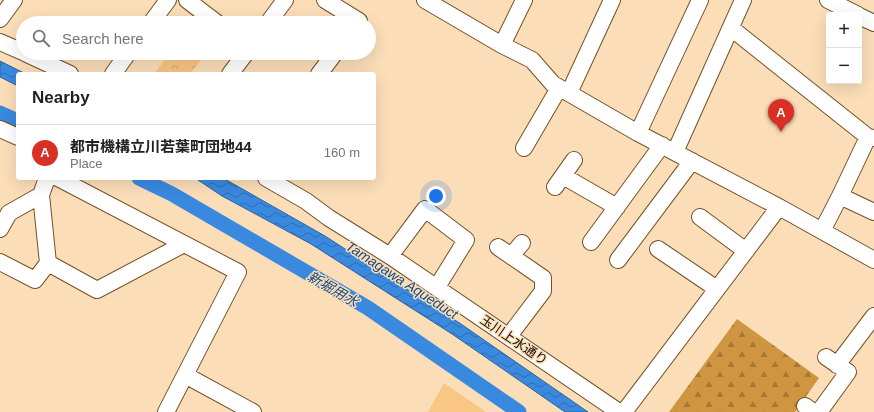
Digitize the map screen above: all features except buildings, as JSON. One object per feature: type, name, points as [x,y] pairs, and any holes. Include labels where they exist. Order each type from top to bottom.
[{"type":"street","points":[[0,19],[14,0]]},
{"type":"street","points":[[156,16],[168,0]]},
{"type":"street","points":[[187,0],[208,16]]},
{"type":"street","points":[[273,16],[284,0]]},
{"type":"street","points":[[325,0],[350,16]]},
{"type":"street","points":[[502,45],[524,0]]},
{"type":"street","points":[[524,148],[564,91],[612,0]]},
{"type":"street","points":[[638,133],[700,0]]},
{"type":"street","points":[[591,242],[617,207],[668,149],[731,28],[743,0]]},
{"type":"street","points":[[828,0],[852,12]]},
{"type":"street","points":[[431,2],[502,45],[532,60],[553,84],[564,91],[638,133],[874,260]]},
{"type":"street","points":[[862,17],[874,23]]},
{"type":"street","points":[[731,28],[871,137],[822,231]]},
{"type":"street","points":[[0,42],[16,49]]},
{"type":"street","points":[[39,60],[66,72]]},
{"type":"street","points":[[114,72],[123,60]]},
{"type":"street","points":[[232,72],[241,60]]},
{"type":"street","points":[[321,72],[330,60]]},
{"type":"street","points":[[0,129],[16,136]]},
{"type":"street","points":[[574,160],[559,181],[617,207]]},
{"type":"street","points":[[618,260],[692,161]]},
{"type":"street","points":[[0,262],[35,280],[48,263],[41,195],[46,180]]},
{"type":"street","points":[[62,180],[238,272],[166,412]]},
{"type":"street","name":"玉川上水通り","points":[[269,180],[306,201],[329,218],[437,287],[619,412]]},
{"type":"street","points":[[0,229],[8,213],[41,195]]},
{"type":"street","points":[[840,196],[874,212]]},
{"type":"street","points":[[624,412],[779,208]]},
{"type":"street","points":[[390,256],[425,209],[466,240],[437,287]]},
{"type":"street","points":[[700,217],[746,251]]},
{"type":"street","points":[[511,256],[522,243]]},
{"type":"street","points":[[48,263],[97,290],[184,244]]},
{"type":"street","points":[[498,247],[543,278],[543,291],[509,336]]},
{"type":"street","points":[[658,249],[717,289]]},
{"type":"street","points":[[812,410],[848,372],[831,361],[874,316]]},
{"type":"street","points":[[185,375],[233,407],[253,412]]},
{"type":"green space","points":[[165,60],[201,60],[192,72],[156,72]]},
{"type":"green space","points":[[737,319],[819,378],[795,412],[669,412]]},
{"type":"green space","points":[[444,383],[486,412],[428,412]]},
{"type":"water","points":[[0,61],[22,72],[16,72],[16,85],[0,77]]},
{"type":"water","points":[[198,180],[227,180],[325,236],[461,324],[588,412],[565,412],[452,334],[311,244],[222,196]]},
{"type":"waterway","name":"新堀用水","points":[[0,113],[16,120]]},
{"type":"waterway","name":"新堀用水","points":[[143,180],[172,194],[368,308],[519,412]]},
{"type":"place","name":"都市機構立川若葉町団地44","points":[[781,132]]},
{"type":"water label","name":"Tamagawa Aqueduct","points":[[402,280]]}]
